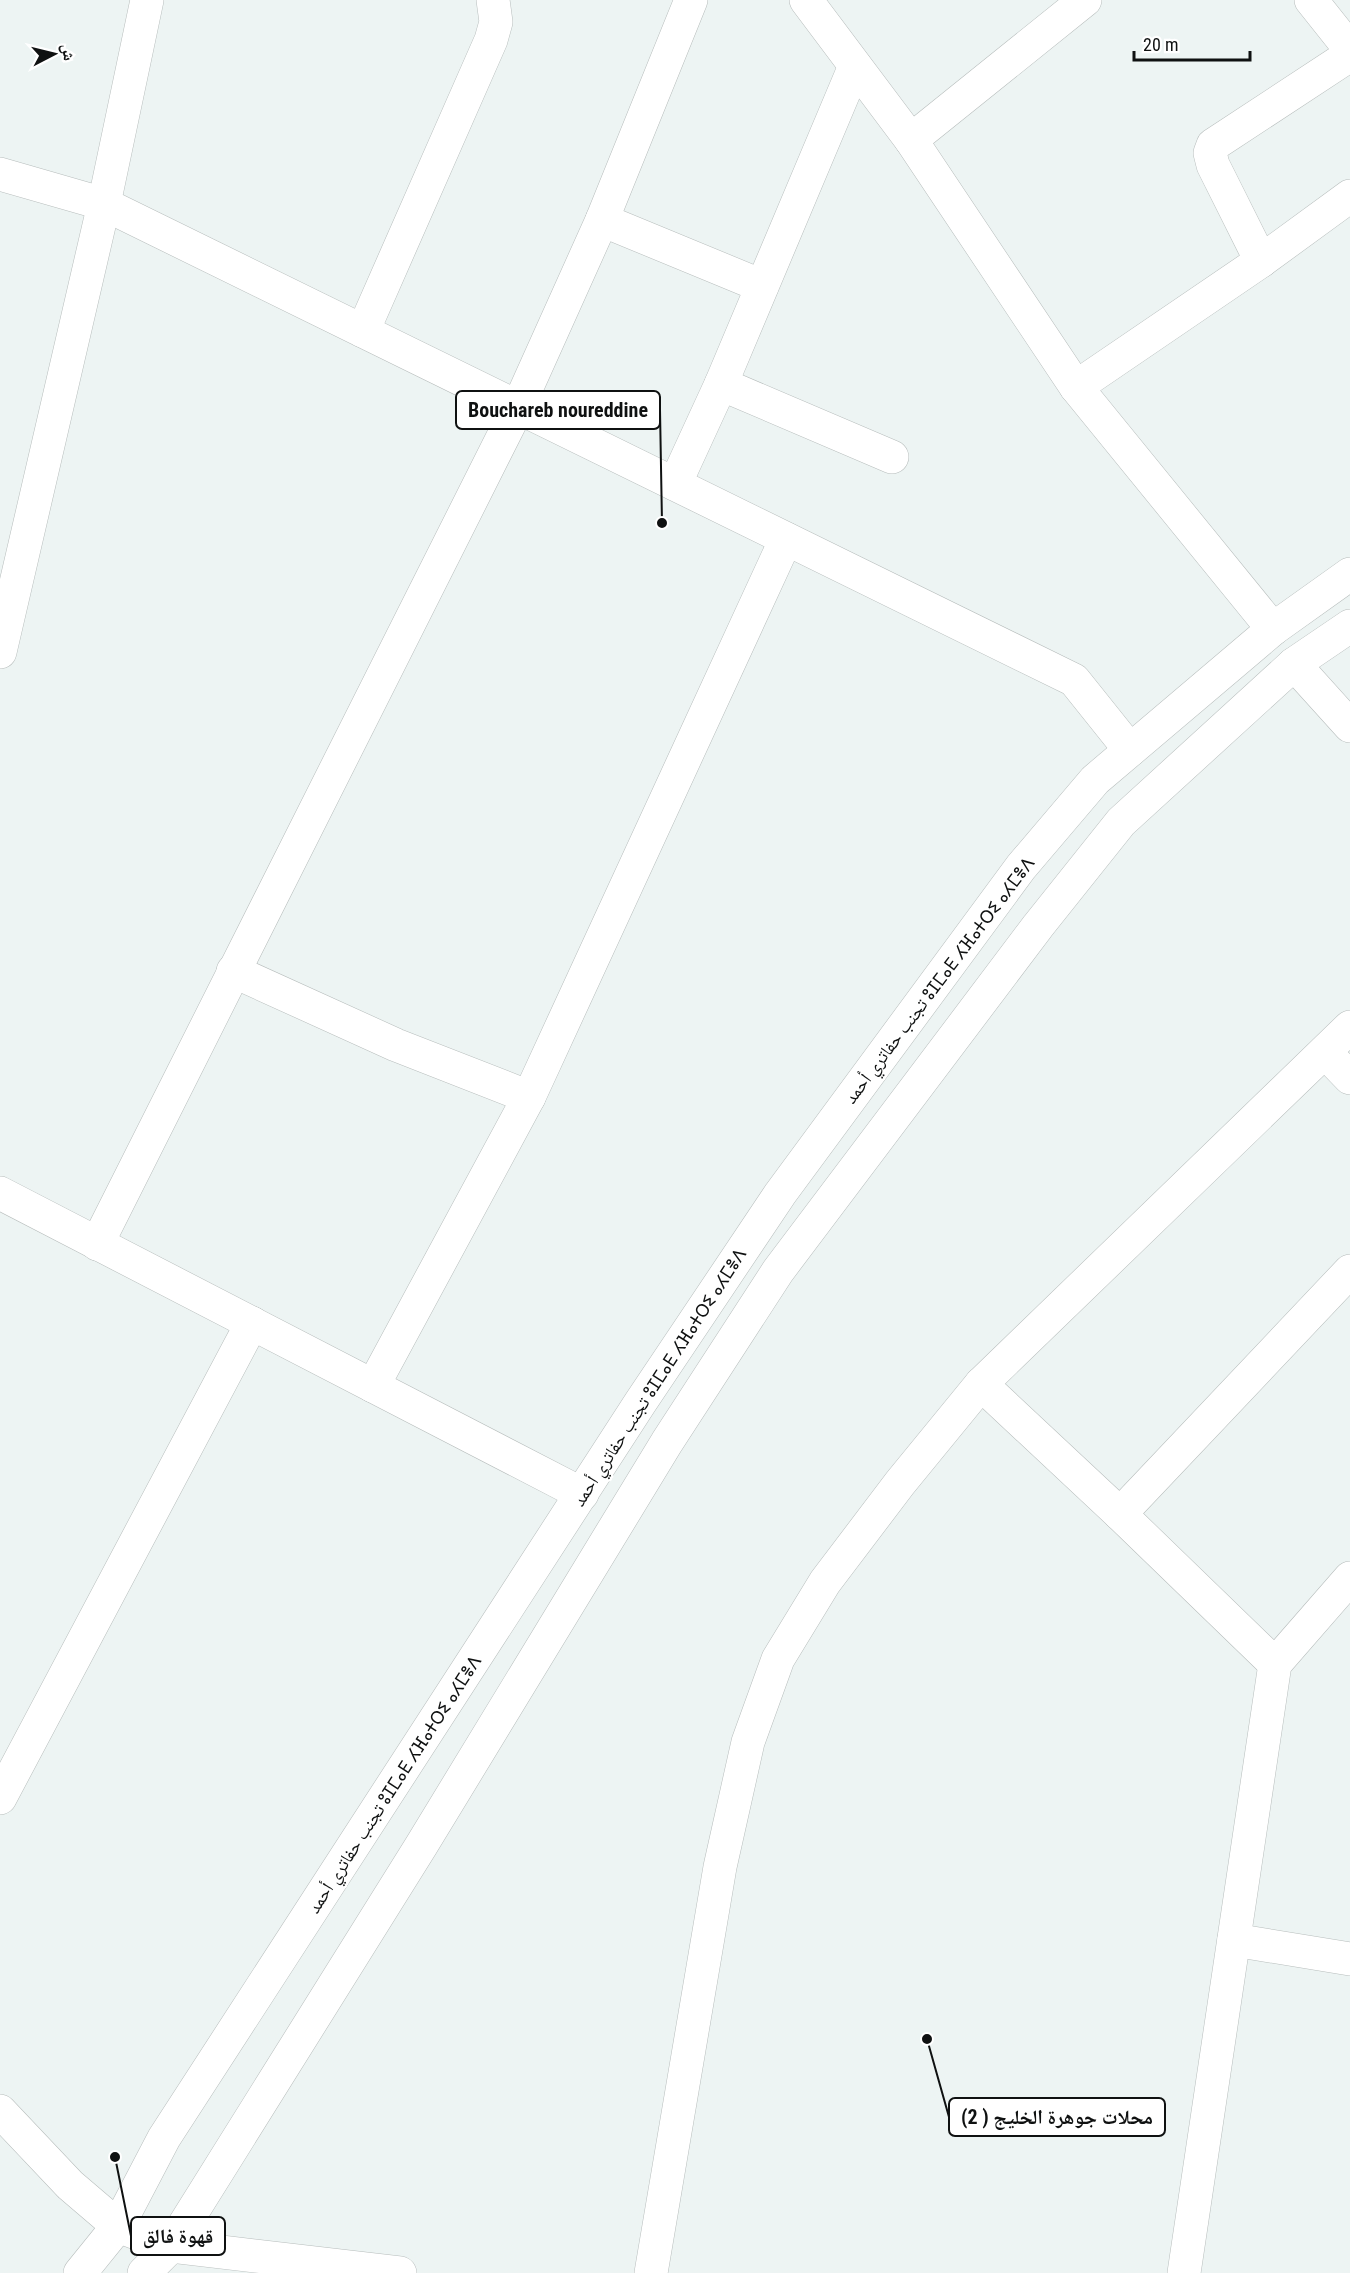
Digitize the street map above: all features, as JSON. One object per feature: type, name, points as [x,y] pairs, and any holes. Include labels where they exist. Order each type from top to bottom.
[{"type":"street","points":[[0,651],[104,204],[147,0]]},
{"type":"street","points":[[363,331],[491,40],[496,22],[493,0]]},
{"type":"street","points":[[97,1244],[518,407],[602,220],[691,0]]},
{"type":"street","points":[[806,0],[911,140],[1076,387],[1273,629]]},
{"type":"street","points":[[911,140],[1086,0]]},
{"type":"street","points":[[1311,0],[1350,49]]},
{"type":"street","points":[[1261,261],[1213,165],[1210,153],[1213,145],[1350,55]]},
{"type":"street","points":[[675,484],[721,384],[855,66]]},
{"type":"street","points":[[0,174],[104,204],[1074,680],[1130,750]]},
{"type":"street","points":[[1076,387],[1261,261],[1350,196]]},
{"type":"street","points":[[602,220],[762,286]]},
{"type":"street","points":[[721,384],[892,457]]},
{"type":"street","points":[[374,1386],[528,1097],[786,539]]},
{"type":"street","name":"تجنب حفاتري أحمد ⵓⵊⵎⴰⴹ ⵃⴼⴰⵜⵔⵉ ⴰⵃⵎⴻⴷ","points":[[80,2273],[117,2226],[164,2138],[640,1403],[780,1194],[999,896],[1095,780],[1273,629],[1350,574]]},
{"type":"street","points":[[144,2273],[171,2246],[415,1856],[667,1442],[778,1271],[1038,926],[1121,822],[1294,664],[1350,626]]},
{"type":"street","points":[[1294,664],[1350,726]]},
{"type":"street","points":[[233,971],[396,1045],[528,1097]]},
{"type":"street","points":[[651,2273],[720,1867],[748,1742],[778,1659],[825,1582],[900,1483],[981,1384],[1350,1027]]},
{"type":"street","points":[[1325,1052],[1350,1078]]},
{"type":"street","points":[[0,1193],[582,1494]]},
{"type":"street","points":[[1120,1514],[1350,1271]]},
{"type":"street","points":[[0,1798],[252,1323]]},
{"type":"street","points":[[981,1384],[1275,1664]]},
{"type":"street","points":[[1184,2273],[1275,1664],[1350,1578]]},
{"type":"street","points":[[1234,1940],[1350,1959]]},
{"type":"street","points":[[0,2111],[70,2185],[117,2226],[171,2246],[294,2267],[400,2273]]},
{"type":"place","name":"Bouchareb noureddine","points":[[662,523]]},
{"type":"place","name":"محلات جوهرة الخليج ( 2)","points":[[927,2039]]},
{"type":"place","name":"قهوة فالق","points":[[115,2157]]}]
